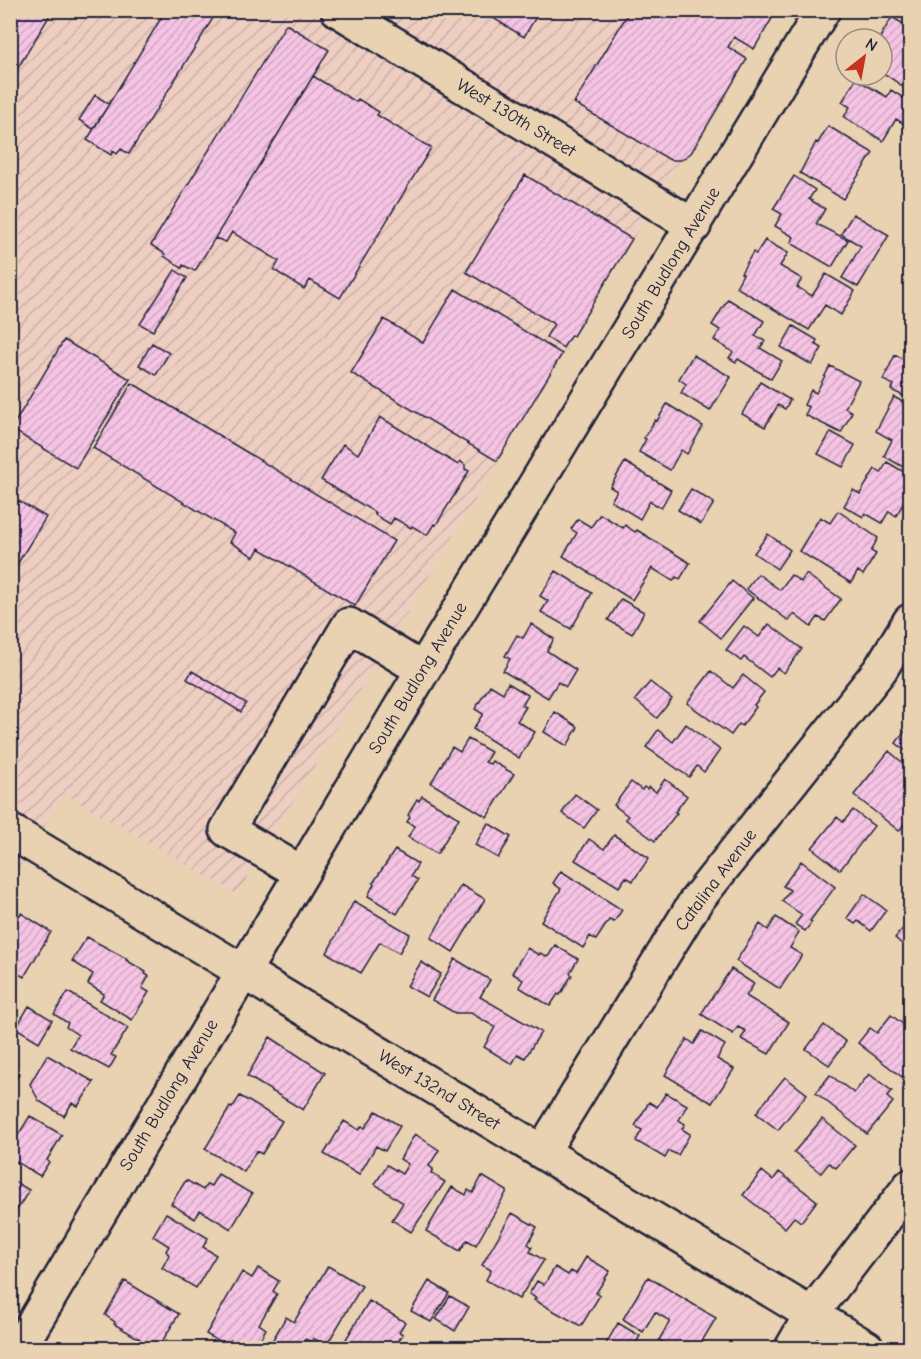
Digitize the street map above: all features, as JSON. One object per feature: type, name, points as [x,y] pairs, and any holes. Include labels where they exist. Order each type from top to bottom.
[{"type":"street","name":"West 130th Street","points":[[338,10],[694,226]]},
{"type":"street","name":"South Budlong Avenue","points":[[19,1348],[423,670],[824,10]]},
{"type":"street","name":"Catalina Avenue","points":[[542,1152],[696,901],[880,670],[910,621]]},
{"type":"street","points":[[302,873],[227,830],[349,625],[423,670]]},
{"type":"street","name":"West 132nd Street","points":[[10,831],[867,1348]]},
{"type":"street","points":[[792,1348],[812,1315],[910,1186]]},
{"type":"shaded area","points":[[11,11],[771,11],[237,894],[64,794],[11,881]]},
{"type":"building","points":[[10,10],[53,10],[10,81]]},
{"type":"building","points":[[166,10],[218,10],[129,154],[121,149],[117,154],[113,151],[111,155],[87,140]]},
{"type":"building","points":[[480,10],[540,10],[524,37]]},
{"type":"building","points":[[630,10],[777,10],[754,49],[734,37],[728,47],[747,59],[691,153],[681,160],[670,160],[574,103]]},
{"type":"building","points":[[892,17],[910,28],[910,58],[907,65],[910,67],[910,91],[894,80],[894,27],[886,27]]},
{"type":"building","points":[[286,24],[329,50],[195,271],[183,265],[182,268],[151,245]]},
{"type":"building","points":[[313,76],[356,102],[358,99],[379,112],[377,115],[431,148],[340,298],[310,280],[304,289],[274,270],[279,261],[232,232],[226,242],[215,238]]},
{"type":"building","points":[[851,87],[870,87],[887,97],[891,90],[910,102],[910,118],[906,125],[896,119],[883,141],[844,117],[850,107],[842,102]]},
{"type":"building","points":[[95,95],[109,104],[93,129],[79,120]]},
{"type":"building","points":[[828,126],[873,153],[843,199],[800,173],[816,142],[818,143]]},
{"type":"building","points":[[525,175],[632,239],[573,336],[571,335],[563,348],[546,337],[554,324],[466,272]]},
{"type":"building","points":[[794,176],[815,190],[809,199],[825,209],[816,224],[848,240],[832,267],[791,243],[794,237],[775,226],[782,214],[773,209]]},
{"type":"building","points":[[853,214],[889,235],[858,287],[842,278],[861,246],[841,234]]},
{"type":"building","points":[[765,240],[788,253],[780,266],[802,279],[797,287],[812,296],[826,274],[855,291],[841,315],[825,305],[809,330],[736,287],[753,252],[756,254]]},
{"type":"building","points":[[175,270],[187,278],[153,331],[140,324]]},
{"type":"building","points":[[455,289],[562,354],[497,461],[351,373],[384,319],[423,343]]},
{"type":"building","points":[[728,299],[764,321],[755,336],[765,341],[760,348],[782,361],[771,379],[738,359],[736,362],[729,358],[733,352],[714,340],[720,330],[712,325]]},
{"type":"building","points":[[793,326],[817,340],[815,344],[822,348],[812,365],[781,347]]},
{"type":"building","points":[[64,340],[130,379],[76,468],[11,429]]},
{"type":"building","points":[[152,343],[169,353],[156,375],[139,365]]},
{"type":"building","points":[[910,345],[910,399],[891,390],[894,385],[883,380],[895,355],[904,359]]},
{"type":"building","points":[[693,355],[731,377],[710,411],[681,393],[686,384],[679,379]]},
{"type":"building","points":[[830,366],[859,381],[845,408],[852,412],[841,433],[805,415],[809,407],[804,405],[811,390],[816,393]]},
{"type":"building","points":[[760,382],[790,400],[785,409],[778,405],[765,427],[742,414]]},
{"type":"building","points":[[132,383],[394,541],[355,606],[259,548],[254,557],[230,542],[235,533],[93,448]]},
{"type":"building","points":[[894,397],[910,406],[910,471],[884,456],[892,440],[876,431]]},
{"type":"building","points":[[667,404],[703,426],[687,454],[681,450],[670,470],[639,452],[646,439],[644,438]]},
{"type":"building","points":[[380,417],[458,465],[460,461],[469,471],[436,525],[434,524],[427,535],[394,518],[390,524],[321,480],[343,444],[358,454]]},
{"type":"building","points":[[831,432],[855,445],[843,467],[818,454]]},
{"type":"building","points":[[625,462],[671,490],[661,508],[650,501],[640,519],[611,501],[617,491],[610,487]]},
{"type":"building","points":[[887,462],[909,475],[903,486],[910,491],[896,516],[889,511],[882,523],[865,513],[863,517],[844,506],[853,490],[860,494],[875,469],[881,473]]},
{"type":"building","points":[[691,489],[714,503],[701,524],[678,510]]},
{"type":"building","points":[[10,496],[46,517],[10,576]]},
{"type":"building","points":[[838,511],[878,538],[871,551],[876,554],[863,575],[858,571],[851,583],[799,551],[820,517],[830,523]]},
{"type":"building","points":[[600,514],[623,528],[625,525],[635,532],[637,530],[690,563],[680,579],[676,577],[673,581],[652,568],[632,600],[563,556],[577,533],[571,529],[578,519],[591,527]]},
{"type":"building","points":[[768,534],[790,550],[777,569],[754,553]]},
{"type":"building","points":[[556,571],[592,593],[571,629],[541,612],[548,601],[540,596]]},
{"type":"building","points":[[758,574],[780,590],[791,575],[801,582],[806,574],[841,599],[825,621],[818,617],[811,627],[794,614],[789,621],[746,589]]},
{"type":"building","points":[[732,581],[753,598],[721,638],[700,621]]},
{"type":"building","points":[[621,599],[644,612],[632,634],[608,620]]},
{"type":"building","points":[[531,624],[554,639],[547,651],[576,670],[566,687],[558,682],[548,698],[503,671],[510,659],[505,656],[517,635],[523,638]]},
{"type":"building","points":[[769,624],[802,649],[784,673],[777,668],[770,677],[744,657],[741,661],[726,650],[744,626],[759,637]]},
{"type":"building","points":[[192,671],[246,703],[241,712],[187,679]]},
{"type":"building","points":[[711,671],[733,688],[743,675],[764,692],[742,726],[739,724],[731,735],[687,703]]},
{"type":"building","points":[[650,682],[672,699],[657,718],[635,700]]},
{"type":"building","points":[[508,683],[528,695],[522,705],[526,707],[517,721],[535,732],[519,758],[473,729],[483,714],[475,709],[490,685],[503,693]]},
{"type":"building","points":[[555,712],[578,727],[567,746],[544,732]]},
{"type":"building","points":[[686,724],[720,750],[704,772],[697,766],[689,777],[646,747],[658,730],[673,742]]},
{"type":"building","points":[[910,724],[910,754],[896,743]]},
{"type":"building","points":[[468,739],[491,752],[485,762],[490,764],[492,761],[514,774],[487,817],[431,783],[452,747],[460,752]]},
{"type":"building","points":[[889,751],[910,769],[910,797],[905,804],[910,808],[910,817],[899,831],[854,795]]},
{"type":"building","points":[[665,779],[687,796],[655,841],[625,819],[628,816],[614,805],[631,782],[642,790],[644,787],[647,789],[649,787],[656,792]]},
{"type":"building","points":[[575,794],[597,810],[584,828],[562,813]]},
{"type":"building","points":[[422,796],[459,818],[437,854],[408,837],[415,826],[407,822],[410,817],[408,815],[417,799],[419,801]]},
{"type":"building","points":[[853,810],[874,826],[840,870],[812,848],[837,817],[843,822]]},
{"type":"building","points":[[488,823],[511,837],[498,858],[475,845]]},
{"type":"building","points":[[614,835],[649,858],[633,881],[626,877],[619,887],[575,860],[589,839],[604,849]]},
{"type":"building","points":[[395,850],[418,864],[411,876],[418,880],[397,914],[368,896],[373,883]]},
{"type":"building","points":[[801,861],[835,887],[805,931],[795,924],[802,915],[782,901],[790,890],[783,886]]},
{"type":"building","points":[[561,871],[622,910],[614,922],[609,920],[596,940],[590,936],[583,948],[541,921],[561,889],[553,883]]},
{"type":"building","points":[[461,885],[485,899],[453,952],[431,938]]},
{"type":"building","points":[[864,894],[886,910],[871,931],[858,921],[855,924],[847,918]]},
{"type":"building","points":[[354,901],[410,934],[399,953],[380,942],[361,973],[327,953]]},
{"type":"building","points":[[10,913],[18,917],[21,913],[51,932],[24,977],[10,969]]},
{"type":"building","points":[[776,917],[799,932],[790,948],[802,955],[780,989],[736,961],[760,924],[768,930]]},
{"type":"building","points":[[910,920],[910,951],[895,938]]},
{"type":"building","points":[[87,937],[127,959],[149,976],[142,988],[149,992],[132,1020],[100,1000],[104,994],[88,984],[93,974],[72,961]]},
{"type":"building","points":[[555,945],[578,959],[570,973],[572,975],[550,1006],[519,987],[523,980],[512,973],[527,948],[548,957]]},
{"type":"building","points":[[455,959],[490,980],[480,997],[541,1032],[525,1058],[518,1054],[512,1064],[484,1047],[495,1027],[471,1013],[455,1013],[432,1000]]},
{"type":"building","points":[[421,962],[441,974],[427,997],[407,986]]},
{"type":"building","points":[[731,969],[754,984],[746,996],[789,1022],[769,1054],[741,1039],[746,1031],[738,1027],[733,1034],[701,1014]]},
{"type":"building","points":[[68,992],[128,1028],[111,1055],[116,1057],[109,1069],[70,1048],[78,1035],[66,1027],[68,1023],[54,1014]]},
{"type":"building","points":[[29,1006],[52,1020],[39,1042],[16,1028]]},
{"type":"building","points":[[891,1015],[907,1027],[910,1022],[910,1066],[902,1077],[858,1043],[870,1028],[877,1033]]},
{"type":"building","points":[[824,1025],[846,1042],[829,1065],[806,1049]]},
{"type":"building","points":[[702,1031],[725,1045],[717,1059],[734,1069],[712,1103],[665,1075],[687,1039],[694,1044]]},
{"type":"building","points":[[270,1037],[325,1073],[303,1110],[247,1076]]},
{"type":"building","points":[[47,1055],[94,1082],[78,1106],[72,1103],[64,1116],[39,1101],[30,1084]]},
{"type":"building","points":[[10,1069],[19,1074],[10,1087]]},
{"type":"building","points":[[869,1074],[892,1091],[887,1097],[893,1102],[867,1134],[816,1093],[830,1075],[854,1093]]},
{"type":"building","points":[[785,1077],[807,1094],[778,1130],[756,1113]]},
{"type":"building","points":[[666,1093],[687,1105],[679,1120],[685,1124],[682,1129],[690,1134],[678,1155],[669,1151],[665,1158],[636,1141],[642,1130],[635,1126],[649,1102],[657,1107]]},
{"type":"building","points":[[240,1096],[282,1121],[262,1154],[256,1151],[244,1172],[205,1149],[230,1107],[232,1108]]},
{"type":"building","points":[[376,1111],[400,1126],[385,1151],[376,1146],[359,1175],[324,1154],[344,1121],[359,1130],[362,1126],[365,1128]]},
{"type":"building","points":[[30,1116],[62,1135],[40,1176],[10,1158],[10,1148]]},
{"type":"building","points":[[822,1119],[855,1145],[836,1168],[829,1163],[821,1173],[794,1152]]},
{"type":"building","points":[[415,1134],[439,1150],[429,1166],[433,1169],[431,1173],[445,1182],[411,1232],[392,1220],[403,1203],[375,1184],[387,1165],[402,1174],[408,1164],[400,1159]]},
{"type":"building","points":[[762,1171],[773,1180],[779,1172],[817,1201],[801,1222],[794,1217],[785,1228],[743,1195]]},
{"type":"building","points":[[218,1174],[252,1194],[231,1229],[200,1210],[195,1219],[171,1204],[186,1180],[203,1190],[207,1184],[211,1186]]},
{"type":"building","points":[[482,1176],[507,1191],[476,1245],[467,1240],[460,1251],[426,1231],[452,1187],[466,1195],[468,1190],[473,1193]]},
{"type":"building","points":[[10,1179],[29,1190],[14,1215],[10,1213]]},
{"type":"building","points":[[166,1213],[208,1238],[203,1247],[216,1255],[196,1288],[162,1268],[169,1255],[166,1251],[169,1246],[153,1236]]},
{"type":"building","points":[[512,1213],[537,1227],[528,1244],[532,1247],[530,1252],[544,1260],[519,1299],[486,1280],[491,1270],[482,1265]]},
{"type":"building","points":[[586,1257],[610,1271],[596,1293],[600,1295],[581,1326],[534,1300],[536,1298],[529,1294],[537,1281],[544,1285],[555,1267],[568,1275],[571,1271],[576,1274]]},
{"type":"building","points":[[328,1266],[362,1286],[326,1346],[313,1338],[311,1342],[305,1339],[299,1348],[284,1348],[272,1341],[286,1317],[294,1322]]},
{"type":"building","points":[[258,1268],[279,1281],[273,1291],[277,1294],[259,1324],[266,1329],[255,1348],[245,1348],[231,1340],[225,1348],[218,1344],[220,1342],[206,1334],[242,1272],[252,1278]]},
{"type":"building","points":[[648,1277],[716,1318],[702,1341],[710,1348],[672,1348],[659,1340],[670,1321],[655,1312],[643,1332],[623,1319]]},
{"type":"building","points":[[125,1281],[179,1314],[158,1348],[114,1324],[115,1322],[105,1315]]},
{"type":"building","points":[[429,1281],[449,1293],[431,1322],[411,1311]]},
{"type":"building","points":[[450,1296],[469,1307],[455,1331],[436,1319]]},
{"type":"building","points":[[369,1301],[405,1322],[399,1332],[403,1334],[394,1348],[350,1348],[343,1344]]},
{"type":"building","points":[[618,1323],[640,1336],[633,1348],[614,1348],[606,1344]]}]
